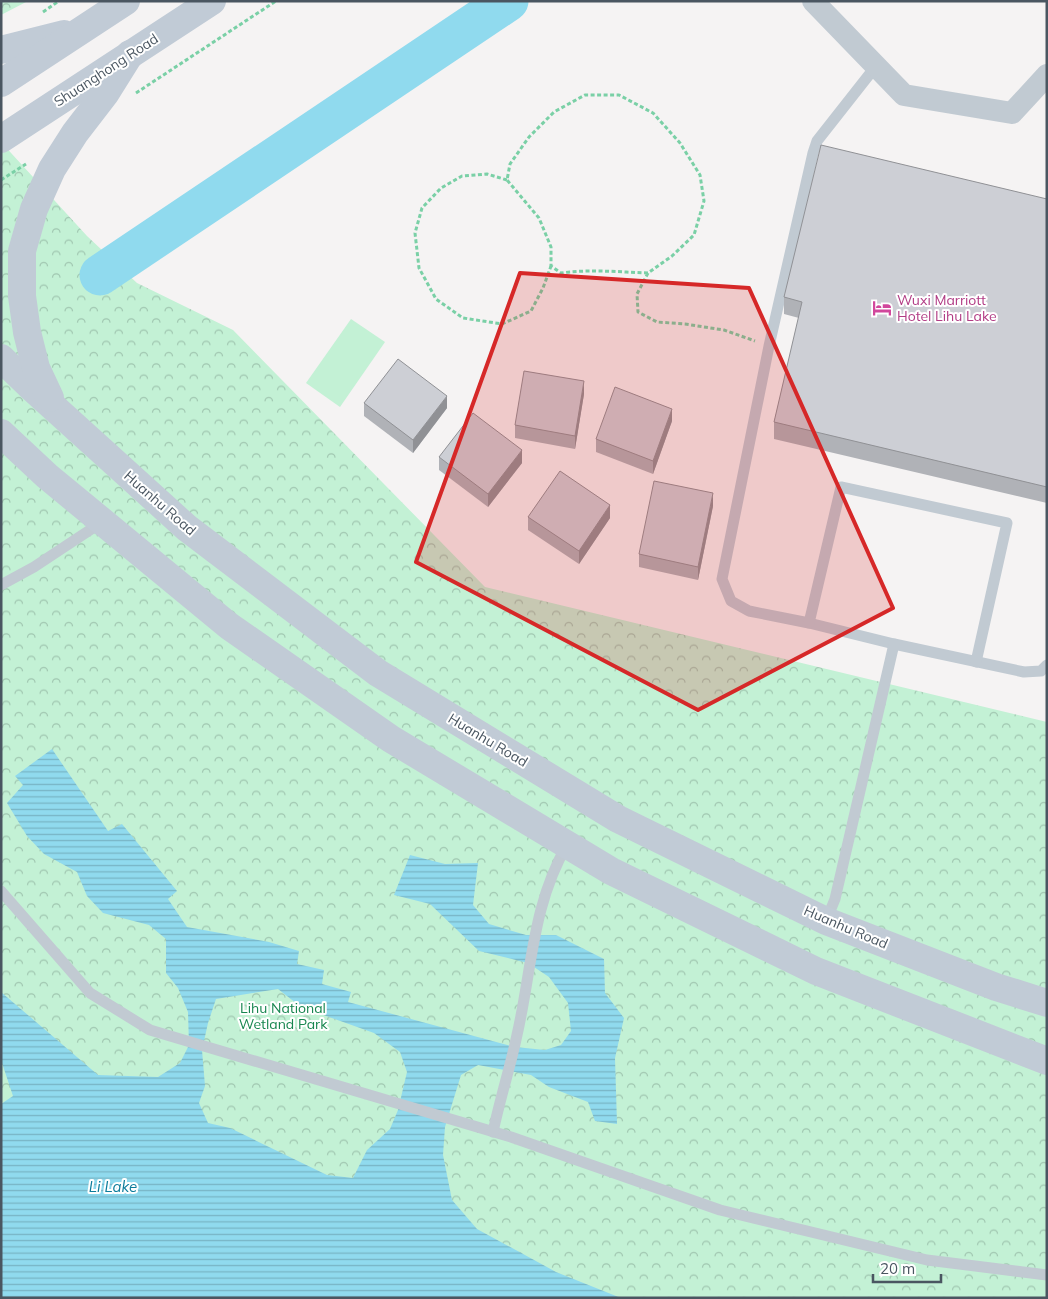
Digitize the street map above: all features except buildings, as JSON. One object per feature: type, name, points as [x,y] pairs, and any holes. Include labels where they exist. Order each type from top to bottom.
[{"type":"main road","points":[[1,83],[126,1]]},
{"type":"main road","name":"Shuanghong Road","points":[[1,139],[212,1]]},
{"type":"main road","points":[[1,50],[83,30]]},
{"type":"main road","points":[[54,408],[36,368],[26,332],[22,296],[22,251],[34,209],[52,169],[75,133],[105,94],[130,54]]},
{"type":"main road","name":"Huanhu Road","points":[[1,358],[187,528],[378,673],[618,819],[826,921],[996,987],[1047,1003]]},
{"type":"main road","points":[[6,439],[47,476],[229,626],[392,739],[567,844],[611,870],[816,971],[1047,1061]]},
{"type":"street","points":[[813,1],[904,95],[1012,113],[1047,75]]},
{"type":"lane","points":[[876,66],[817,141],[813,153],[769,346],[722,579],[732,601],[749,610],[1024,672],[1042,671],[1047,665]]},
{"type":"lane","points":[[809,623],[841,487],[1007,524],[976,662]]},
{"type":"lane","points":[[1,585],[34,567],[102,522]]},
{"type":"lane","points":[[826,921],[835,899],[894,644]]},
{"type":"lane","points":[[493,1132],[517,1035],[536,925],[558,861],[567,844]]},
{"type":"lane","points":[[1,891],[90,993],[150,1030],[493,1132],[720,1210],[927,1260],[1047,1275]]},
{"type":"path","points":[[507,180],[510,164],[528,137],[554,112],[585,95],[619,95],[653,113],[680,143],[700,175],[704,201],[694,235],[672,256],[648,273],[637,294],[638,312],[657,322],[724,330],[769,346]]},
{"type":"path","points":[[487,174],[507,180],[539,218],[551,247],[551,266],[544,288],[531,311],[502,324],[462,318],[436,299],[419,268],[415,233],[422,208],[441,188],[462,176],[487,174]]},
{"type":"path","points":[[551,266],[561,273],[578,270],[605,270],[648,273]]},
{"type":"highlighted area","points":[[520,273],[749,288],[893,608],[698,710],[416,562]]},
{"type":"green space","points":[[1,1],[28,1],[1,15]]},
{"type":"green space","name":"Lihu National Wetland Park","points":[[1,142],[87,236],[137,283],[233,330],[485,587],[1047,722],[1047,1298],[1,1298]]},
{"type":"green space","points":[[351,319],[385,342],[340,407],[306,383]]},
{"type":"water","name":"Li Lake","points":[[52,749],[108,831],[122,824],[177,891],[168,899],[187,927],[269,942],[299,951],[297,964],[324,970],[322,984],[351,992],[348,1002],[515,1047],[545,1050],[561,1045],[571,1031],[568,1003],[549,977],[528,963],[479,951],[430,904],[394,895],[410,855],[445,864],[478,863],[473,905],[489,924],[526,935],[556,935],[604,959],[605,993],[624,1018],[615,1058],[617,1124],[595,1121],[588,1102],[549,1087],[531,1075],[478,1065],[461,1075],[445,1127],[443,1155],[452,1200],[477,1229],[556,1272],[621,1298],[1,1298],[1,1104],[13,1096],[1,1060],[1,992],[98,1075],[158,1077],[180,1063],[189,1045],[188,1012],[178,988],[166,973],[166,939],[149,925],[103,913],[87,896],[77,872],[44,854],[27,836],[7,803],[23,785],[15,776]],"holes":[[[278,989],[301,1007],[374,1033],[400,1052],[407,1072],[398,1110],[390,1129],[367,1150],[353,1178],[327,1175],[230,1128],[208,1123],[199,1103],[205,1086],[202,1050],[216,999]]]},
{"type":"waterway","points":[[100,275],[508,1]]},
{"type":"place","name":"Wuxi Marriott Hotel Lihu Lake","points":[[882,308]]}]
